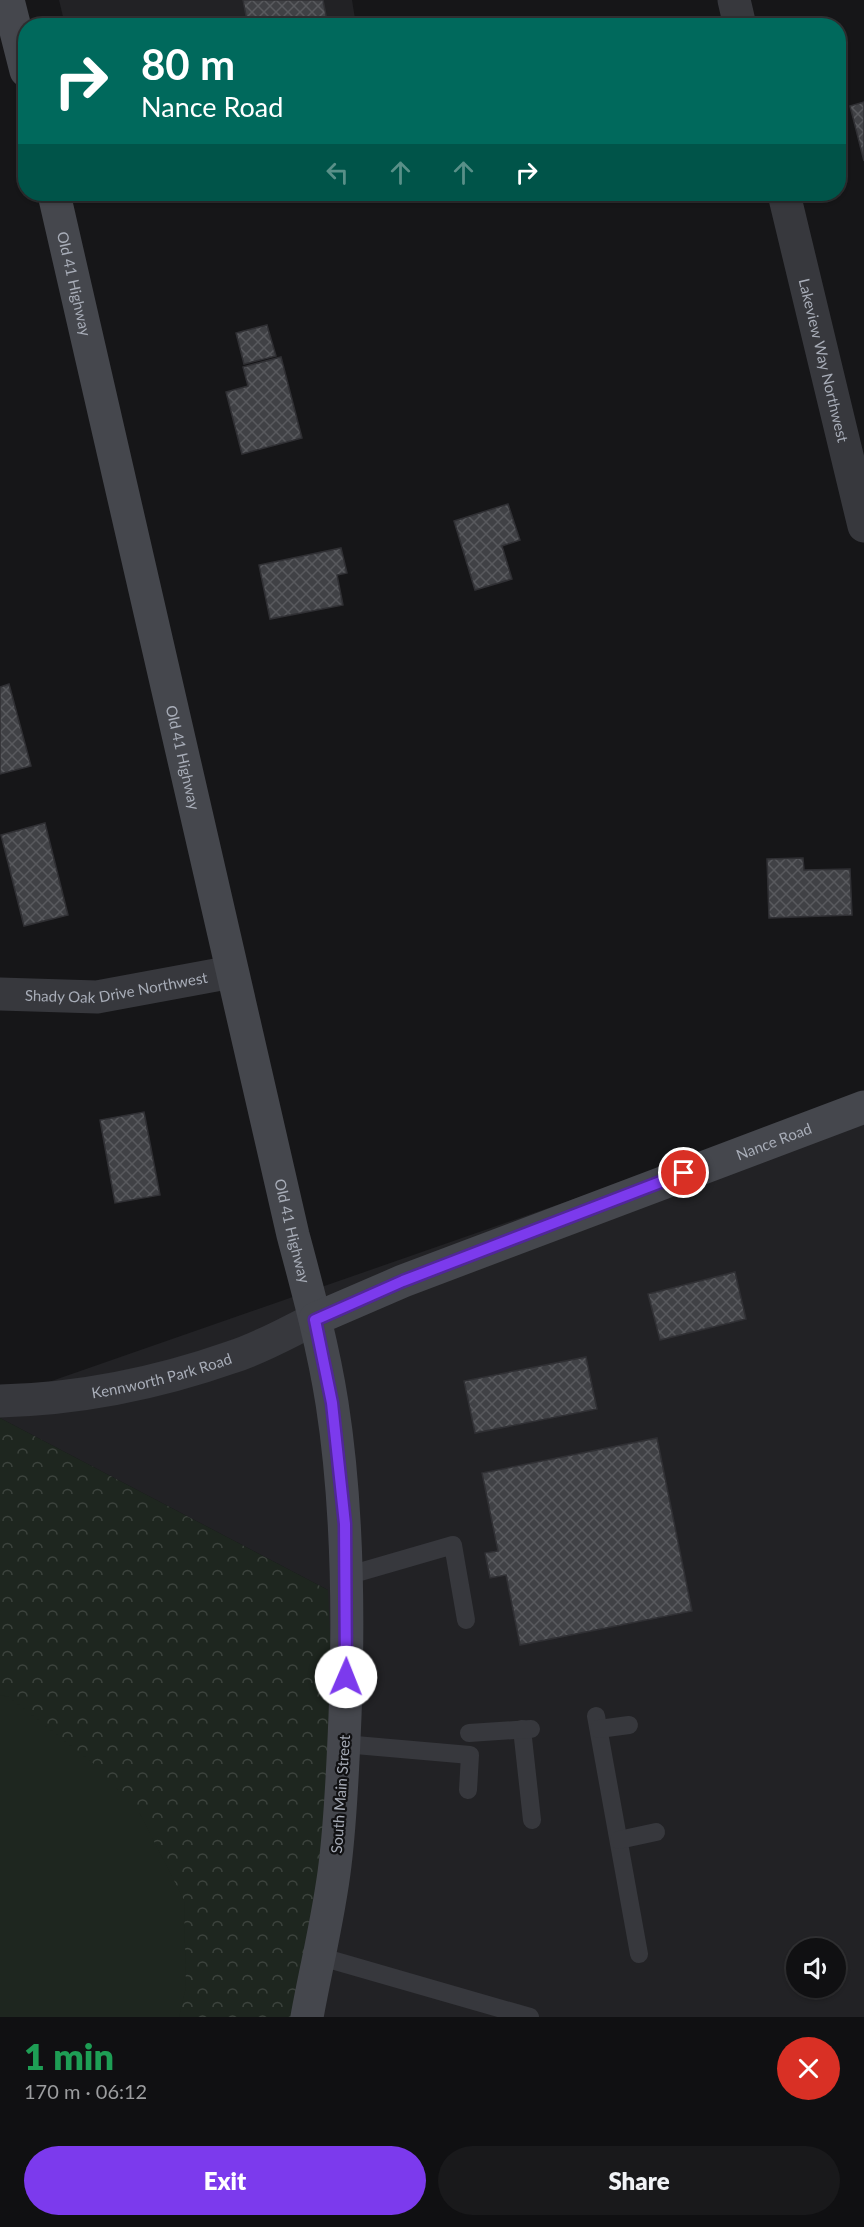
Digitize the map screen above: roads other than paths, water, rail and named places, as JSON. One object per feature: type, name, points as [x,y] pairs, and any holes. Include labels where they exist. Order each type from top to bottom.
[{"type":"main road","points":[[8,0],[18,39]]},
{"type":"main road","name":"Old 41 Highway","points":[[56,201],[232,972],[315,1320]]},
{"type":"main road","name":"Nance Road","points":[[315,1320],[403,1281],[864,1107]]},
{"type":"main road","name":"South Main Street","points":[[307,2017],[335,1868],[342,1802],[347,1655],[345,1524],[332,1403],[315,1320]]},
{"type":"street","points":[[734,0],[738,18]]},
{"type":"street","name":"Lakeview Way Northwest","points":[[786,201],[864,526]]},
{"type":"street","name":"Shady Oak Drive Northwest","points":[[0,994],[97,997],[232,972]]},
{"type":"street","name":"Kennworth Park Road","points":[[0,1401],[39,1400],[135,1385],[234,1357],[315,1320]]},
{"type":"lane","points":[[346,1576],[453,1545],[466,1620]]},
{"type":"lane","points":[[629,1725],[597,1723],[639,1954]]},
{"type":"lane","points":[[470,1733],[526,1729],[532,1820]]},
{"type":"lane","points":[[344,1744],[470,1755],[468,1790]]},
{"type":"lane","points":[[619,1840],[656,1832]]},
{"type":"lane","points":[[318,1956],[530,2017]]}]
